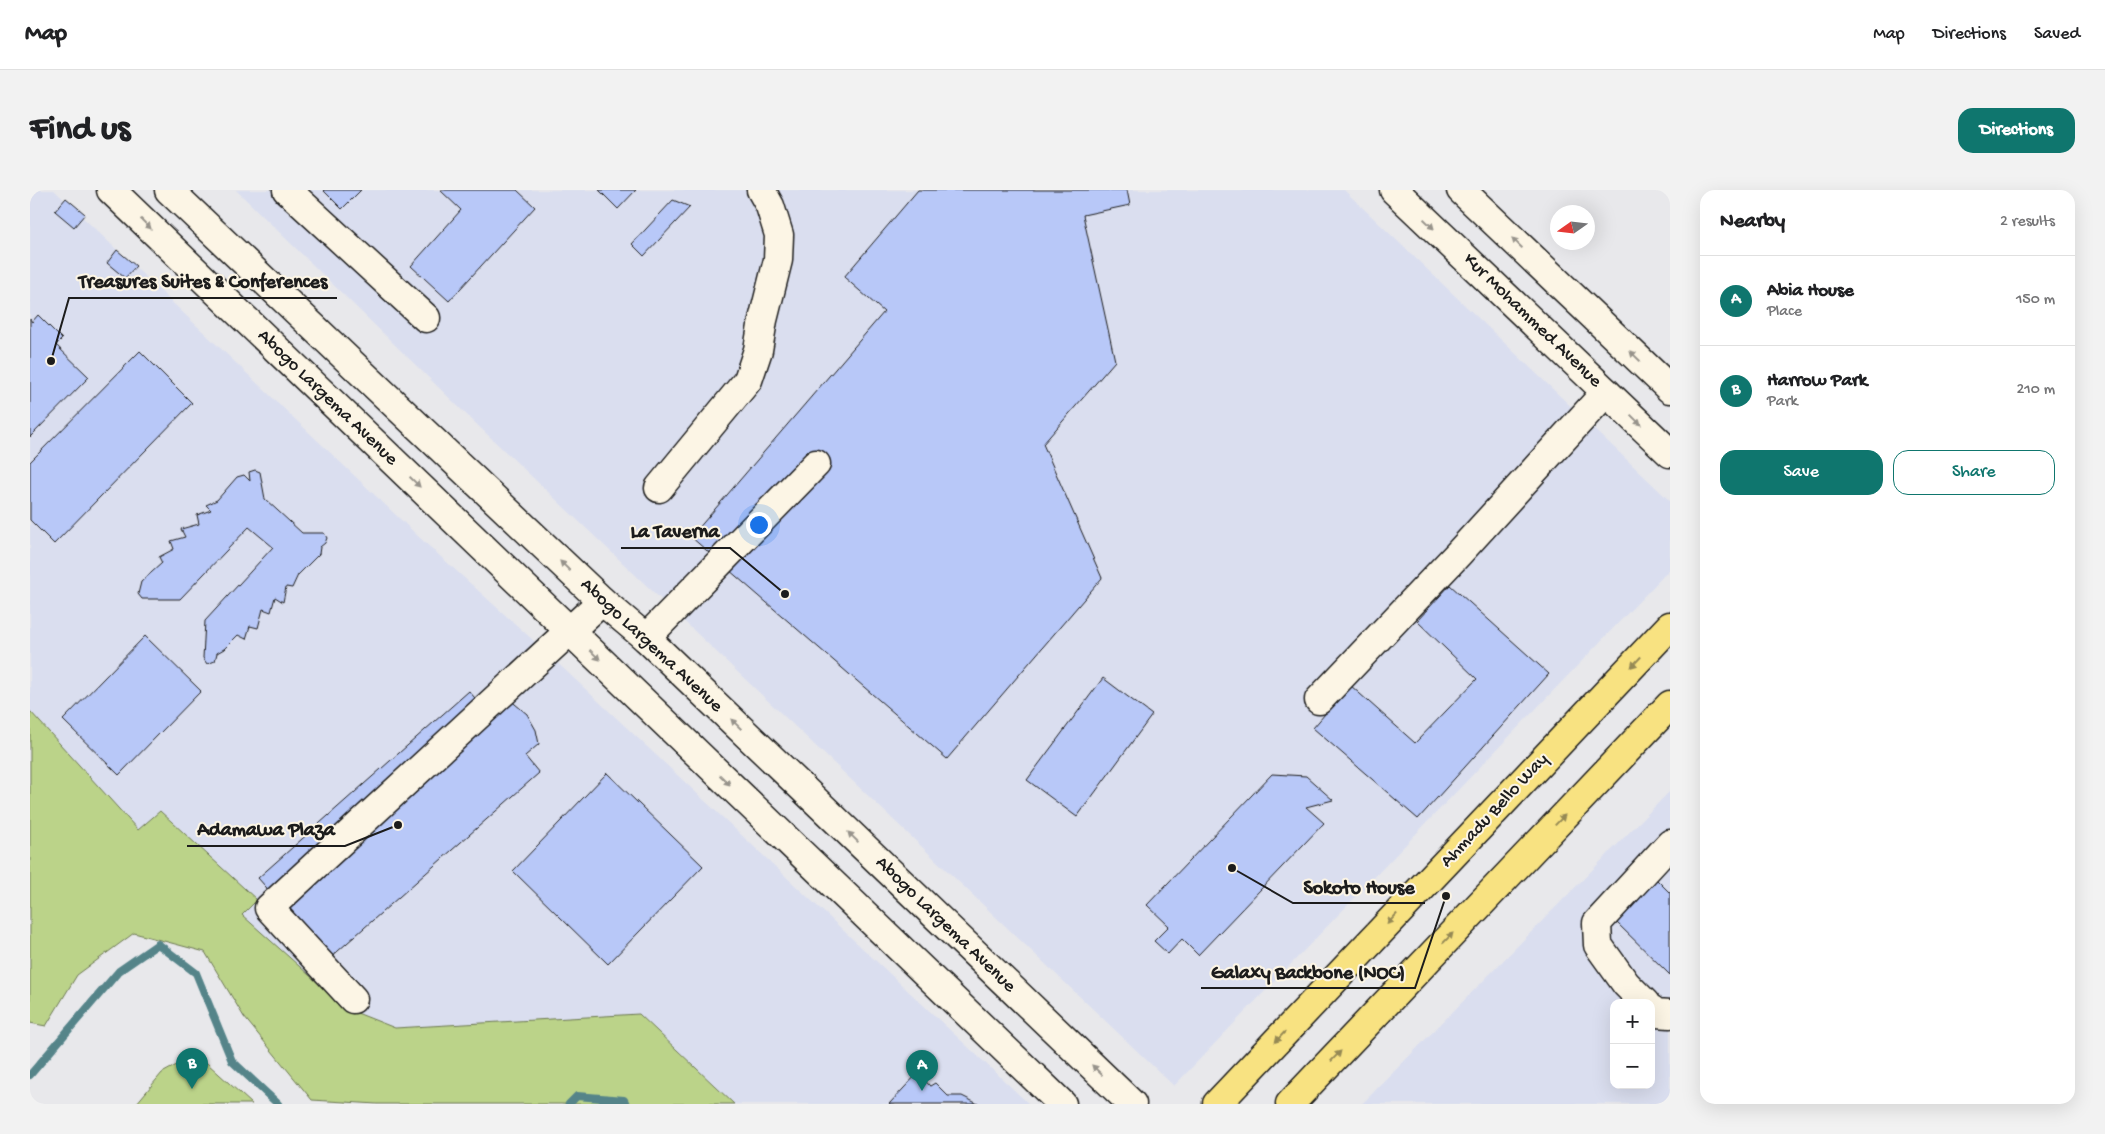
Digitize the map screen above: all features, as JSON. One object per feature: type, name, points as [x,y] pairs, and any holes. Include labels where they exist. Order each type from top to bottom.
[{"type":"main road","name":"Ahmadu Bello Way","points":[[1217,1104],[1670,626]]},
{"type":"main road","points":[[1290,1104],[1670,705]]},
{"type":"street","name":"Abogo Largema Avenue","points":[[111,190],[1062,1104]]},
{"type":"street","name":"Abogo Largema Avenue","points":[[169,190],[602,601],[646,638],[1132,1104]]},
{"type":"street","points":[[287,190],[426,318]]},
{"type":"street","points":[[659,488],[748,380],[758,350],[762,320],[778,260],[779,235],[770,206],[761,190]]},
{"type":"street","name":"Kur Mohammed Avenue","points":[[1394,190],[1670,453]]},
{"type":"street","points":[[1461,190],[1670,389]]},
{"type":"street","points":[[1319,700],[1458,554],[1606,392]]},
{"type":"street","points":[[646,638],[816,464]]},
{"type":"street","points":[[353,999],[269,908],[602,601]]},
{"type":"street","points":[[1641,999],[1626,984],[1598,946],[1597,923],[1670,844]]},
{"type":"street","points":[[1655,1012],[1670,1014]]},
{"type":"shaded area","points":[[30,190],[54,190],[420,538],[534,641],[1029,1104],[734,1104],[639,1014],[395,1028],[347,1009],[241,915],[257,900],[159,812],[138,831],[30,711]]},
{"type":"shaded area","points":[[236,190],[1344,190],[1670,501],[1670,569],[1174,1086],[470,418]]},
{"type":"shaded area","points":[[1670,791],[1670,1104],[1362,1104]]},
{"type":"green space","points":[[30,711],[138,830],[160,811],[257,900],[242,915],[347,1009],[395,1028],[639,1014],[734,1104],[377,1104],[312,1100],[244,1017],[205,952],[134,933],[77,975],[46,1026],[30,1023]]},
{"type":"green space","points":[[197,1054],[252,1104],[136,1104],[162,1073]]},
{"type":"building","points":[[323,190],[361,190],[342,209]]},
{"type":"building","points":[[440,190],[517,190],[535,207],[449,301],[411,266],[461,210]]},
{"type":"building","points":[[599,190],[636,190],[618,209]]},
{"type":"building","points":[[918,190],[1127,190],[1130,205],[1083,215],[1115,361],[1043,444],[1102,578],[947,759],[691,537],[884,312],[844,277]]},
{"type":"building","points":[[66,198],[85,214],[74,227],[55,211]]},
{"type":"building","points":[[673,200],[690,207],[644,256],[632,244]]},
{"type":"building","points":[[117,250],[136,266],[125,278],[107,263]]},
{"type":"building","points":[[38,315],[62,339],[56,345],[89,377],[30,437],[30,319],[32,322]]},
{"type":"building","points":[[140,351],[192,403],[54,544],[30,520],[30,462]]},
{"type":"building","points":[[255,470],[260,472],[265,499],[302,533],[324,533],[327,538],[320,547],[319,554],[298,575],[292,588],[286,587],[283,602],[275,597],[271,612],[263,609],[258,628],[250,626],[246,639],[238,635],[224,649],[217,653],[215,661],[207,664],[203,658],[205,621],[273,547],[249,527],[180,599],[142,599],[138,594],[141,582],[162,563],[159,557],[174,549],[171,541],[185,537],[181,529],[199,524],[197,515],[211,510],[206,505],[217,500],[237,477],[244,475],[250,481],[249,472]]},
{"type":"building","points":[[1450,585],[1549,674],[1418,819],[1313,728],[1350,685],[1415,743],[1477,679],[1417,621]]},
{"type":"building","points":[[145,636],[201,691],[119,775],[63,720]]},
{"type":"building","points":[[1103,678],[1152,715],[1077,817],[1027,780]]},
{"type":"building","points":[[469,691],[480,704],[503,694],[527,714],[536,730],[539,744],[525,756],[539,773],[329,959],[258,878]]},
{"type":"building","points":[[607,773],[703,866],[608,964],[513,871]]},
{"type":"building","points":[[1272,774],[1306,776],[1333,800],[1306,807],[1324,823],[1198,955],[1182,939],[1168,954],[1154,941],[1169,926],[1147,905]]},
{"type":"building","points":[[1654,877],[1670,893],[1670,975],[1613,919]]},
{"type":"building","points":[[918,1073],[930,1086],[935,1083],[948,1096],[962,1096],[978,1104],[889,1104]]},
{"type":"waterway","points":[[30,1075],[119,971],[158,944],[196,973],[232,1061],[278,1104]]},
{"type":"waterway","points":[[569,1104],[577,1096],[624,1100],[626,1104]]},
{"type":"place","name":"Treasures Suites & Conferences","points":[[51,361]]},
{"type":"place","name":"La Taverna","points":[[785,594]]},
{"type":"place","name":"Adamawa Plaza","points":[[398,825]]},
{"type":"place","name":"Sokoto House","points":[[1232,868]]},
{"type":"place","name":"Galaxy Backbone (NOC)","points":[[1446,896]]},
{"type":"place","name":"Harrow Park","points":[[192,1089]]},
{"type":"place","name":"Abia House","points":[[922,1091]]}]
